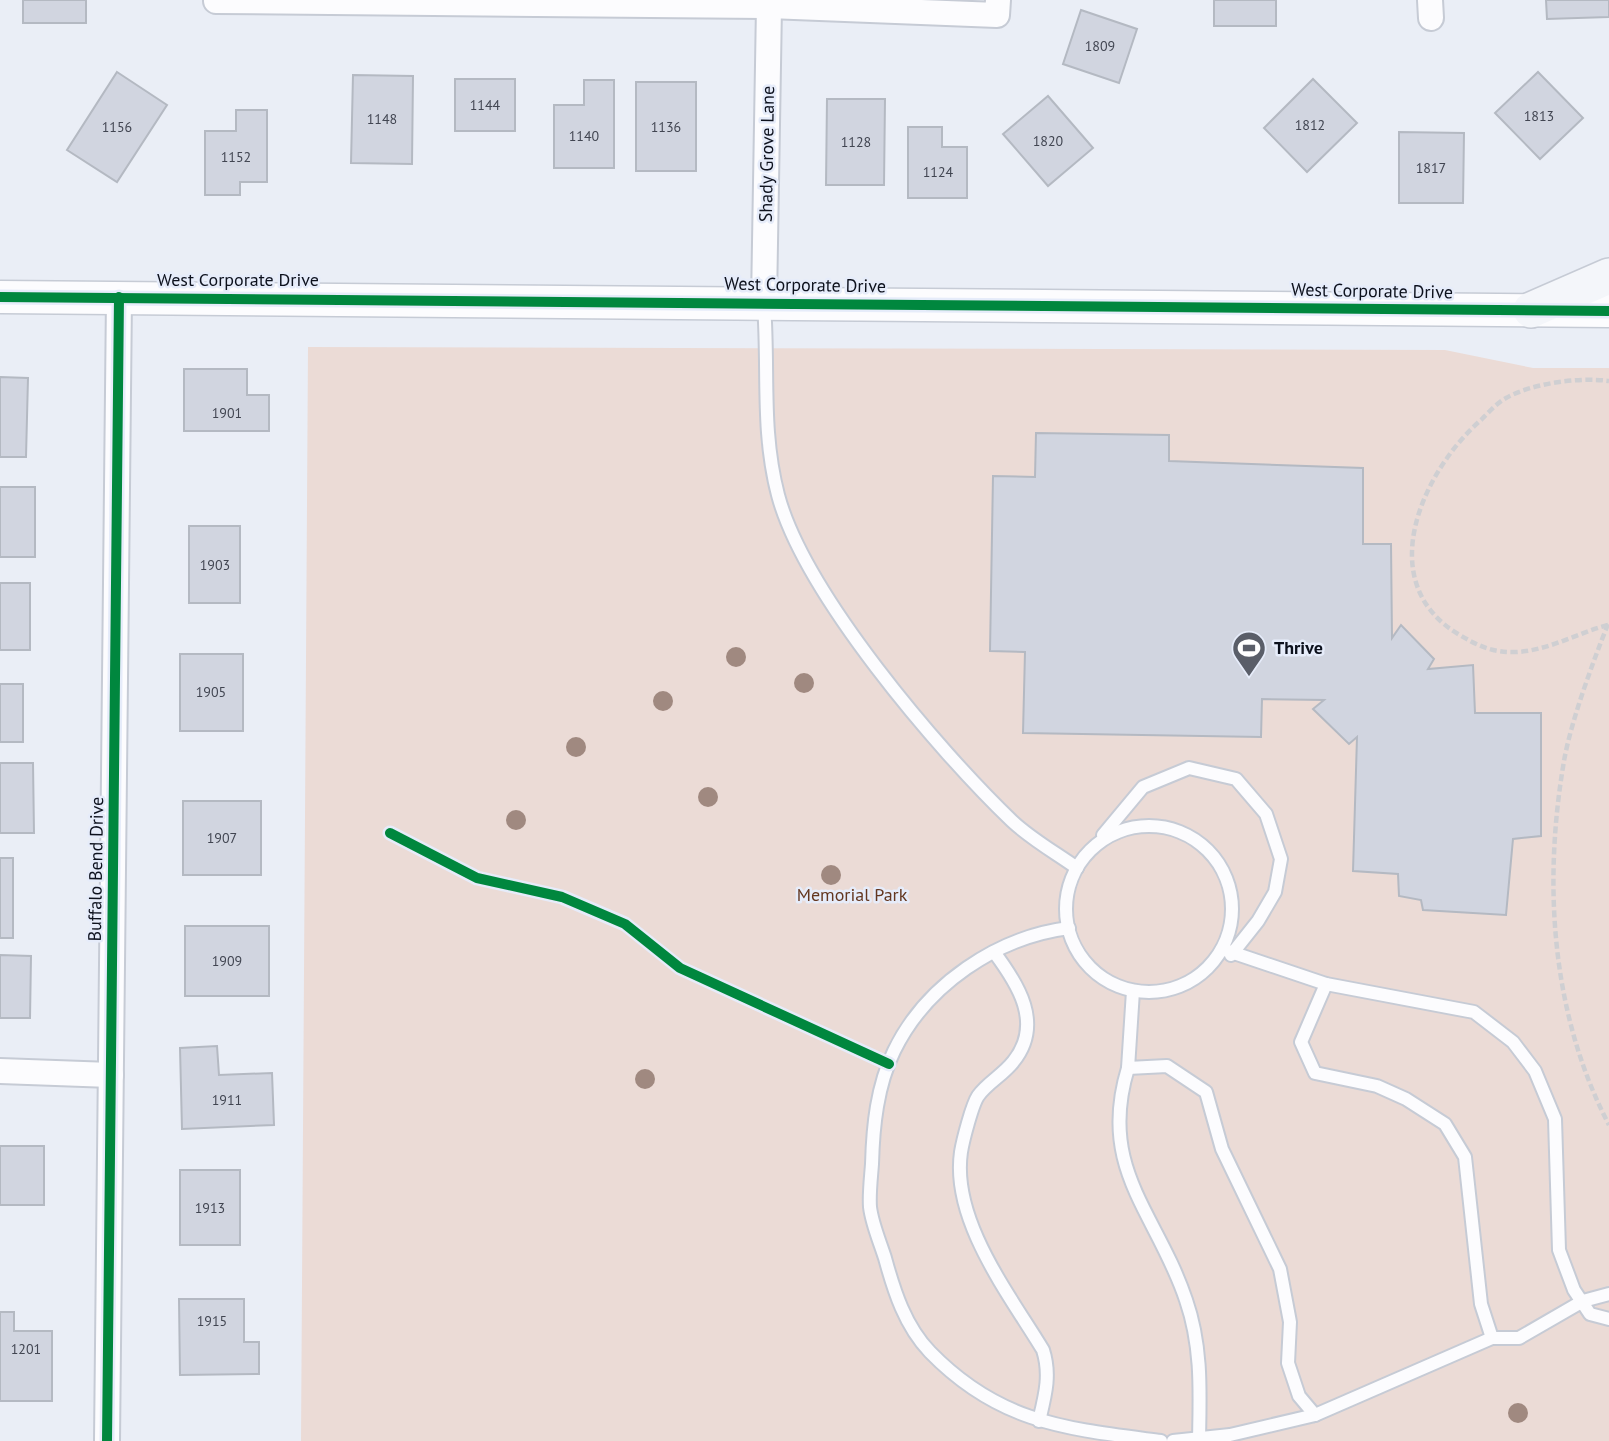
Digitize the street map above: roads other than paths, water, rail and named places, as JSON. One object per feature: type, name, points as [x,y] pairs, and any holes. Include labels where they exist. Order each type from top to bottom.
[{"type":"main road","points":[[1531,310],[1609,276]]},
{"type":"street","points":[[216,1],[998,8]]},
{"type":"street","name":"Shady Grove Lane","points":[[764,302],[769,6]]},
{"type":"street","name":"West Corporate Drive","points":[[0,297],[1609,311]]},
{"type":"street","name":"Buffalo Bend Drive","points":[[107,1441],[119,297]]},
{"type":"street","points":[[0,1072],[111,1075]]},
{"type":"lane","points":[[764,302],[768,351],[765,430],[778,497],[801,552],[851,631],[930,733],[1014,823],[1077,868]]},
{"type":"lane","points":[[1189,768],[1236,779],[1266,814],[1281,859],[1275,892],[1258,921],[1206,970],[1184,985],[1158,992],[1133,991],[1108,982],[1087,965],[1073,943],[1066,919],[1068,892],[1077,868],[1097,842],[1143,788],[1189,768]]},
{"type":"lane","points":[[1097,842],[1123,829],[1148,827],[1177,831],[1202,845],[1220,867],[1231,894],[1227,952]]},
{"type":"lane","points":[[1069,928],[1038,932],[994,952],[960,973],[923,1006],[894,1051],[878,1097],[872,1141],[870,1208],[894,1292],[909,1324],[930,1352],[965,1382],[1007,1409],[1062,1428],[1161,1441]]},
{"type":"lane","points":[[994,952],[1018,985],[1026,1009],[1026,1035],[1014,1061],[978,1096],[961,1153],[966,1211],[987,1259],[1043,1350],[1048,1366],[1048,1383],[1039,1421]]},
{"type":"lane","points":[[1227,952],[1326,985],[1474,1012],[1513,1042],[1535,1070],[1555,1119],[1559,1250],[1574,1290],[1590,1314],[1609,1319]]},
{"type":"lane","points":[[1326,985],[1301,1042],[1315,1073],[1377,1086],[1406,1099],[1445,1124],[1465,1157],[1481,1304],[1492,1338]]},
{"type":"lane","points":[[1133,991],[1128,1068],[1119,1096],[1126,1176],[1186,1300],[1199,1354],[1199,1439]]},
{"type":"lane","points":[[1128,1068],[1167,1066],[1206,1092],[1222,1149],[1280,1269],[1290,1322],[1288,1363],[1299,1396],[1315,1415]]},
{"type":"lane","points":[[1173,1441],[1230,1435],[1315,1415],[1492,1338],[1519,1338],[1583,1301],[1609,1294]]},
{"type":"place","name":"Thrive","points":[[1249,678]]},
{"type":"park label","name":"Memorial Park","points":[[852,895]]}]
